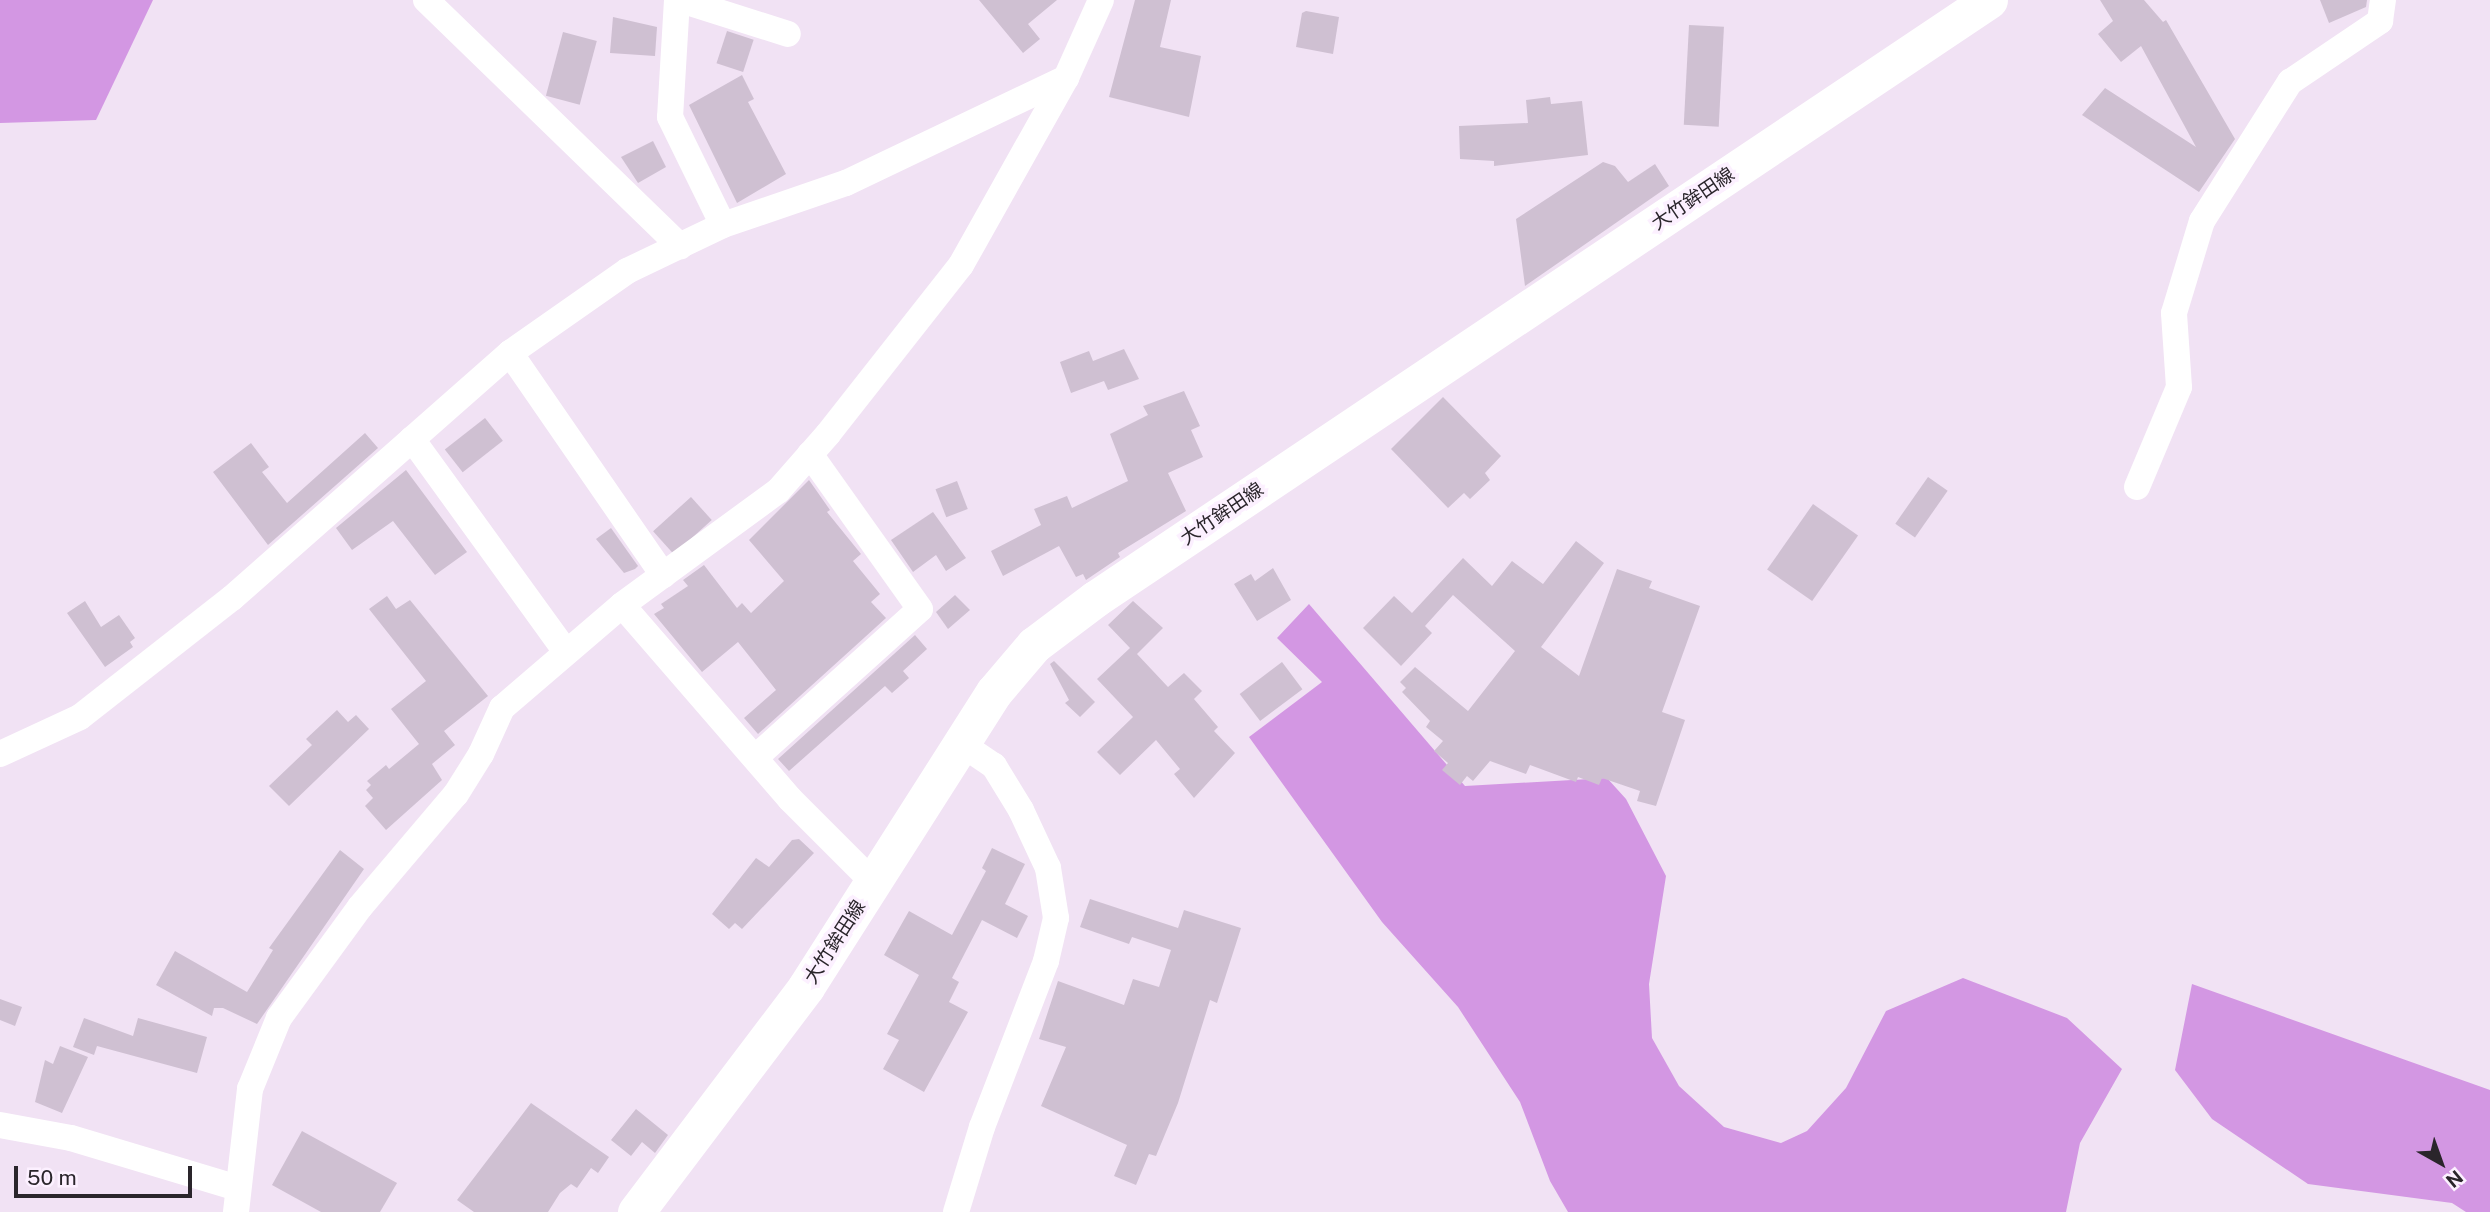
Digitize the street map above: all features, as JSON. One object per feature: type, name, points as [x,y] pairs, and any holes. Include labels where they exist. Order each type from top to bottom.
[{"type":"main road","name":"大竹鉾田線","points":[[636,1212],[806,987],[994,692],[1034,645],[1095,599],[1989,0]]},
{"type":"street","points":[[425,0],[680,246]]},
{"type":"street","points":[[723,225],[670,117],[679,0],[788,34]]},
{"type":"street","points":[[0,1125],[71,1138],[237,1200],[250,1089],[279,1018],[360,908],[456,794],[481,754],[502,708],[622,605],[778,491],[810,454],[961,265],[1066,78],[1101,0]]},
{"type":"street","points":[[2137,488],[2179,387],[2174,313],[2202,220],[2290,82],[2380,21],[2383,0]]},
{"type":"street","points":[[0,754],[80,717],[232,598],[510,353],[627,271],[723,225],[846,183],[1066,78]]},
{"type":"street","points":[[510,353],[663,575]]},
{"type":"street","points":[[412,439],[566,652]]},
{"type":"street","points":[[757,756],[920,609],[810,454]]},
{"type":"street","points":[[622,605],[757,756],[790,799],[873,882]]},
{"type":"street","points":[[956,1212],[982,1127],[1046,961],[1056,918],[1048,868],[1021,810],[994,766],[960,743]]},
{"type":"shaded area","points":[[0,0],[153,0],[96,120],[0,123]]},
{"type":"shaded area","points":[[1309,604],[1465,786],[1607,778],[1626,799],[1666,876],[1649,984],[1652,1038],[1679,1086],[1724,1127],[1781,1143],[1807,1131],[1846,1088],[1886,1011],[1963,978],[2067,1018],[2122,1069],[2080,1143],[2066,1212],[1568,1212],[1550,1181],[1520,1102],[1458,1007],[1382,922],[1249,737],[1322,682],[1277,638]]},
{"type":"shaded area","points":[[2192,984],[2490,1090],[2490,1212],[2466,1212],[2452,1203],[2308,1184],[2212,1119],[2175,1070]]},
{"type":"building","points":[[979,0],[1057,0],[1028,24],[1040,39],[1023,53]]},
{"type":"building","points":[[1135,0],[1171,0],[1160,47],[1201,56],[1189,117],[1109,97]]},
{"type":"building","points":[[2100,0],[2144,0],[2163,22],[2166,20],[2235,139],[2199,192],[2082,115],[2105,88],[2196,147],[2141,46],[2121,62],[2098,34],[2113,21]]},
{"type":"building","points":[[2320,0],[2367,0],[2366,7],[2329,23]]},
{"type":"building","points":[[1306,11],[1339,17],[1333,54],[1296,47],[1302,13]]},
{"type":"building","points":[[613,17],[657,27],[655,56],[610,53]]},
{"type":"building","points":[[1689,25],[1724,27],[1719,127],[1684,125]]},
{"type":"building","points":[[727,31],[754,40],[743,72],[716,63]]},
{"type":"building","points":[[563,32],[597,41],[580,105],[546,96]]},
{"type":"building","points":[[742,75],[754,99],[748,102],[786,174],[737,203],[689,105]]},
{"type":"building","points":[[1550,97],[1551,104],[1582,101],[1588,155],[1494,166],[1494,161],[1460,159],[1459,126],[1528,123],[1526,100]]},
{"type":"building","points":[[653,141],[666,167],[638,183],[621,157]]},
{"type":"building","points":[[1603,162],[1615,166],[1628,182],[1655,164],[1669,186],[1525,286],[1516,219]]},
{"type":"building","points":[[1124,349],[1139,379],[1108,390],[1104,381],[1071,393],[1060,362],[1089,351],[1093,361]]},
{"type":"building","points":[[1184,391],[1200,426],[1191,430],[1203,457],[1168,473],[1186,511],[1118,553],[1120,557],[1086,580],[1083,574],[1076,577],[1059,546],[1003,576],[991,551],[1041,525],[1034,509],[1067,496],[1072,508],[1128,481],[1110,434],[1148,415],[1143,406]]},
{"type":"building","points":[[1443,397],[1501,456],[1485,473],[1490,480],[1470,499],[1464,493],[1448,508],[1391,449]]},
{"type":"building","points":[[485,418],[503,441],[463,472],[445,449]]},
{"type":"building","points":[[365,433],[378,448],[268,545],[213,472],[251,443],[269,467],[262,472],[287,503]]},
{"type":"building","points":[[406,470],[467,552],[435,575],[393,521],[352,550],[336,528]]},
{"type":"building","points":[[1928,477],[1948,491],[1915,537],[1895,524]]},
{"type":"building","points":[[809,480],[830,510],[827,512],[861,554],[853,561],[880,594],[871,602],[886,618],[758,734],[744,718],[776,690],[738,642],[702,672],[654,614],[664,608],[661,604],[688,586],[683,580],[704,565],[737,608],[742,603],[751,613],[784,581],[749,540]]},
{"type":"building","points":[[957,481],[968,509],[946,517],[936,489]]},
{"type":"building","points":[[691,497],[712,520],[674,554],[653,531]]},
{"type":"building","points":[[1813,504],[1858,536],[1812,601],[1767,570]]},
{"type":"building","points":[[933,512],[966,558],[946,571],[936,555],[913,572],[891,540]]},
{"type":"building","points":[[611,528],[638,566],[635,569],[624,573],[596,539]]},
{"type":"building","points":[[1576,541],[1604,563],[1541,647],[1579,676],[1617,569],[1652,581],[1649,588],[1700,606],[1662,712],[1685,720],[1656,806],[1637,801],[1640,791],[1602,778],[1599,785],[1578,777],[1576,782],[1530,765],[1526,774],[1490,761],[1473,781],[1467,776],[1460,785],[1442,770],[1448,763],[1434,751],[1443,741],[1426,727],[1430,721],[1402,692],[1406,688],[1400,682],[1415,667],[1468,711],[1515,651],[1453,595],[1425,626],[1432,633],[1401,666],[1363,628],[1394,596],[1412,613],[1463,558],[1492,586],[1512,561],[1543,584]]},
{"type":"building","points":[[1273,568],[1291,600],[1257,621],[1234,584],[1251,574],[1255,581]]},
{"type":"building","points":[[955,595],[970,610],[948,629],[936,612]]},
{"type":"building","points":[[387,596],[396,609],[410,600],[488,696],[444,731],[455,745],[432,764],[442,780],[386,830],[365,806],[373,798],[366,790],[371,785],[367,781],[386,765],[389,769],[419,744],[391,709],[426,681],[369,609]]},
{"type":"building","points":[[85,601],[101,627],[119,615],[135,638],[130,642],[133,647],[105,667],[67,613]]},
{"type":"building","points":[[1133,601],[1163,628],[1137,654],[1168,687],[1184,673],[1202,691],[1194,699],[1218,727],[1214,731],[1235,753],[1194,798],[1174,774],[1180,769],[1156,740],[1120,775],[1097,752],[1133,717],[1097,679],[1130,648],[1108,625]]},
{"type":"building","points":[[915,635],[927,649],[903,671],[909,678],[892,693],[885,686],[789,771],[778,759]]},
{"type":"building","points":[[1054,661],[1095,702],[1080,717],[1065,703],[1069,700],[1050,664]]},
{"type":"building","points":[[1282,662],[1302,689],[1260,721],[1240,694]]},
{"type":"building","points":[[337,710],[348,722],[356,715],[369,729],[289,806],[269,786],[312,745],[306,739]]},
{"type":"building","points":[[799,839],[814,853],[742,929],[735,923],[729,929],[712,914],[756,858],[769,867],[792,840]]},
{"type":"building","points":[[992,848],[1025,864],[1005,904],[1028,916],[1017,938],[982,920],[952,978],[959,982],[949,1002],[968,1012],[924,1092],[883,1069],[899,1040],[887,1034],[919,975],[884,955],[909,911],[952,935],[986,871],[982,868]]},
{"type":"building","points":[[340,850],[364,869],[257,1024],[223,1008],[214,1008],[212,1016],[156,985],[175,951],[247,992],[273,950],[269,948]]},
{"type":"building","points":[[1090,899],[1178,928],[1184,910],[1241,928],[1217,1003],[1210,1000],[1178,1103],[1156,1156],[1149,1154],[1136,1185],[1114,1176],[1127,1145],[1041,1106],[1066,1047],[1039,1039],[1058,981],[1124,1005],[1133,979],[1159,987],[1171,950],[1132,937],[1129,944],[1080,927]]},
{"type":"building","points":[[0,999],[22,1007],[15,1026],[0,1020]]},
{"type":"building","points":[[84,1018],[133,1036],[138,1018],[207,1037],[197,1073],[97,1046],[94,1055],[73,1047]]},
{"type":"building","points":[[60,1046],[88,1057],[62,1113],[35,1102],[45,1060],[53,1064]]},
{"type":"building","points":[[531,1103],[609,1157],[598,1173],[591,1168],[577,1188],[571,1184],[560,1193],[548,1212],[474,1212],[457,1200]]},
{"type":"building","points":[[636,1109],[668,1135],[655,1153],[642,1142],[631,1156],[611,1140]]},
{"type":"building","points":[[302,1131],[397,1183],[380,1212],[321,1212],[272,1185]]}]
